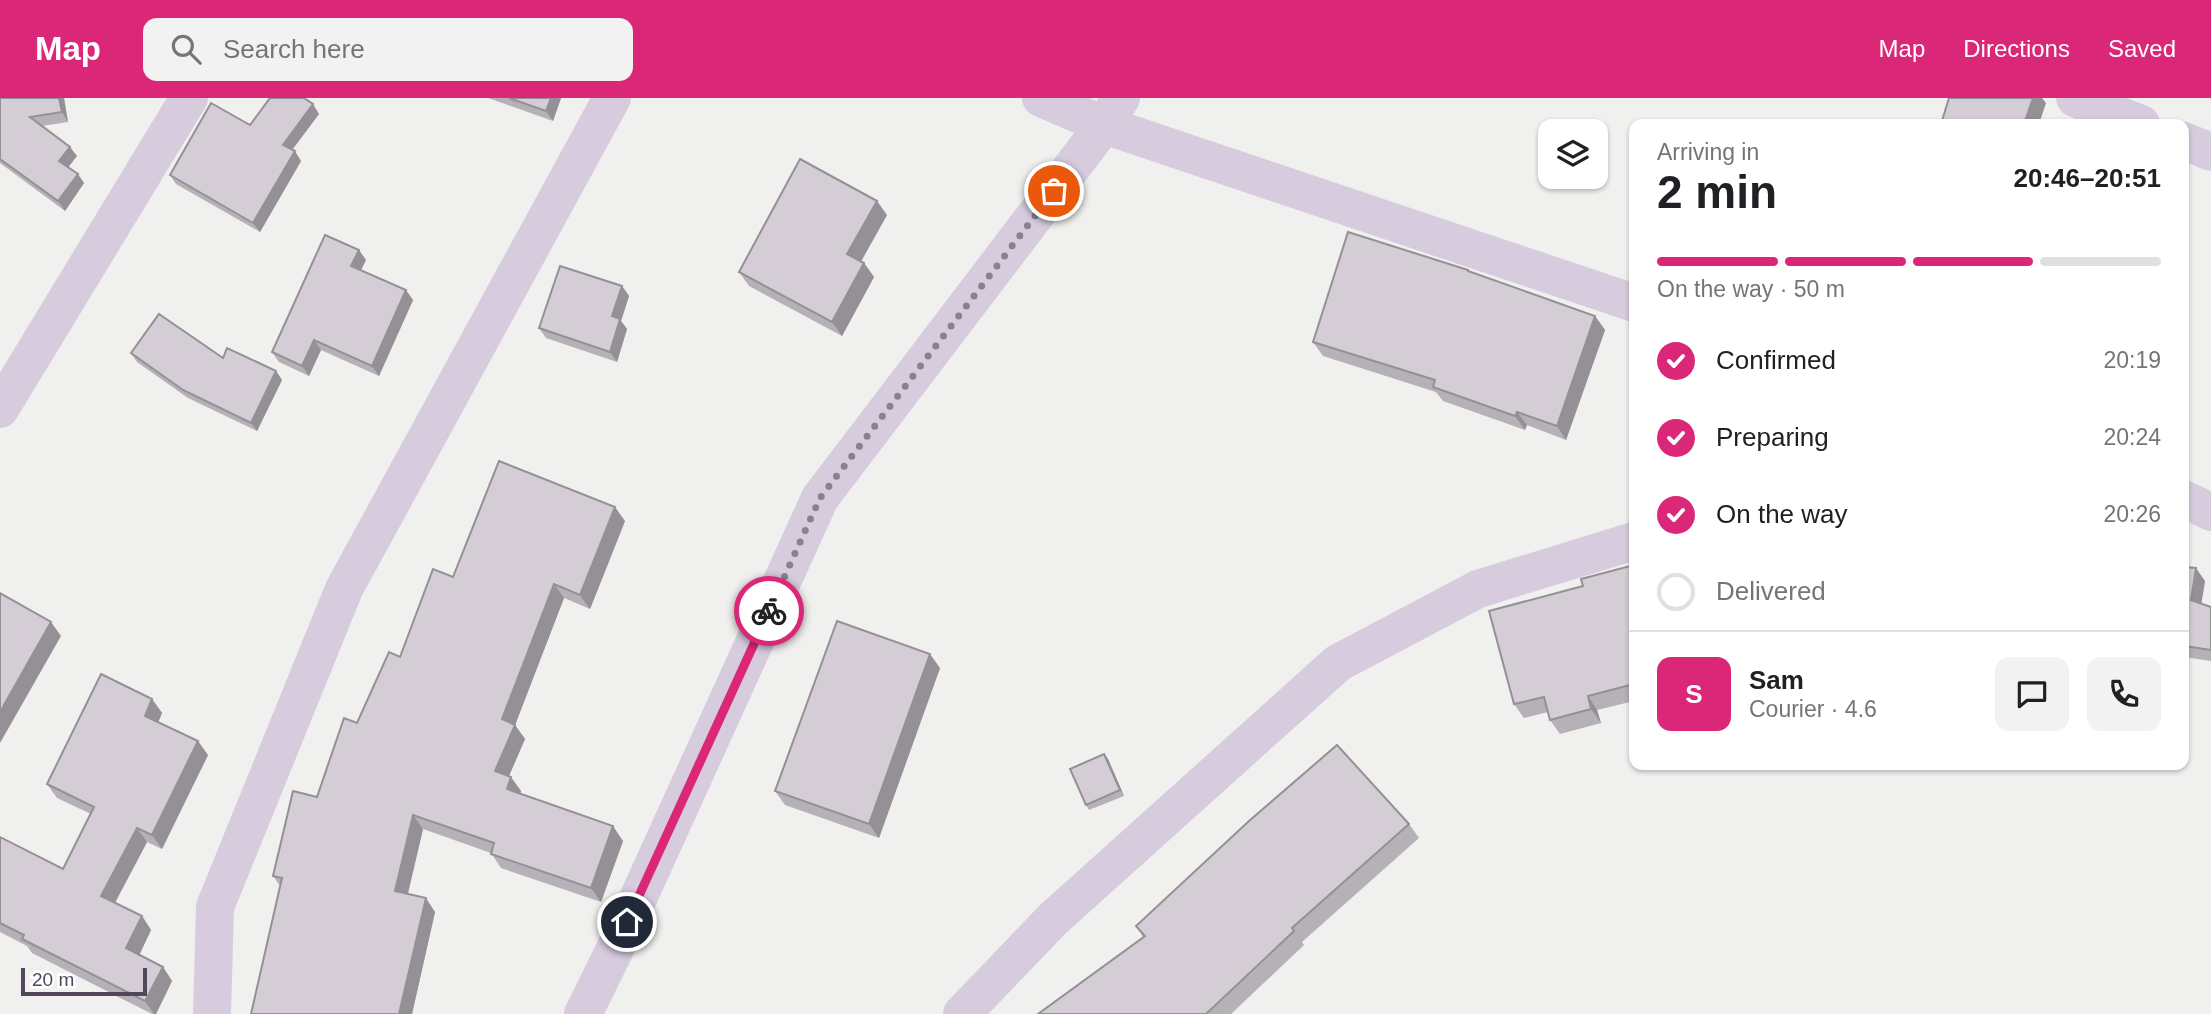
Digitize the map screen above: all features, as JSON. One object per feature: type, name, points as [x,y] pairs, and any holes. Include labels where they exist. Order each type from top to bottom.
[{"type":"street","points":[[0,409],[189,98]]},
{"type":"street","points":[[212,1014],[215,906],[344,589],[612,98]]},
{"type":"street","points":[[1041,98],[1113,111],[1629,301]]},
{"type":"street","points":[[2075,98],[2128,119]]},
{"type":"street","points":[[583,1014],[820,498],[1113,111]]},
{"type":"street","points":[[2189,143],[2211,152]]},
{"type":"street","points":[[2189,501],[2211,512]]},
{"type":"street","points":[[962,1014],[1053,919],[1338,663],[1478,589],[1629,543]]},
{"type":"building","points":[[0,98],[59,98],[62,112],[30,117],[70,147],[59,161],[78,174],[58,201],[0,159]]},
{"type":"building","points":[[270,98],[304,98],[313,104],[283,145],[295,151],[253,223],[170,175],[211,103],[250,125]]},
{"type":"building","points":[[509,98],[551,98],[546,111]]},
{"type":"building","points":[[1949,98],[2033,98],[2026,119],[1943,119]]},
{"type":"building","points":[[800,159],[877,201],[847,254],[864,263],[832,322],[739,272]]},
{"type":"building","points":[[1348,232],[1468,270],[1595,316],[1557,426],[1517,412],[1515,416],[1433,387],[1435,380],[1313,342]]},
{"type":"building","points":[[325,235],[359,250],[351,266],[406,290],[372,366],[314,340],[302,366],[272,352]]},
{"type":"building","points":[[560,266],[622,286],[612,316],[620,319],[610,352],[539,328]]},
{"type":"building","points":[[159,314],[223,358],[227,348],[276,371],[251,423],[183,390],[131,353]]},
{"type":"building","points":[[499,461],[615,507],[580,595],[554,584],[502,719],[515,725],[495,771],[511,777],[507,789],[613,826],[591,888],[491,854],[494,843],[413,815],[395,891],[426,898],[399,1014],[251,1014],[282,878],[273,876],[293,791],[317,797],[344,718],[357,723],[389,652],[400,657],[433,569],[453,577]]},
{"type":"building","points":[[1629,566],[1629,685],[1588,696],[1591,709],[1550,720],[1544,697],[1514,704],[1489,611],[1583,586],[1581,579]]},
{"type":"building","points":[[2189,567],[2196,568],[2191,600],[2211,607],[2211,650],[2189,647]]},
{"type":"building","points":[[0,593],[51,622],[0,712]]},
{"type":"building","points":[[837,621],[930,654],[869,824],[775,791]]},
{"type":"building","points":[[101,674],[152,699],[145,716],[198,741],[152,835],[137,828],[101,896],[142,916],[126,948],[163,967],[145,1001],[22,939],[24,935],[0,923],[0,837],[63,869],[94,807],[47,784]]},
{"type":"building","points":[[1337,745],[1409,824],[1292,928],[1294,931],[1206,1014],[1038,1014],[1145,936],[1136,926],[1249,821]]},
{"type":"building","points":[[1104,754],[1120,790],[1086,805],[1070,769]]},
{"type":"way so far","points":[[769,611],[820,498],[1054,191]]},
{"type":"route","points":[[627,922],[769,611]]}]
